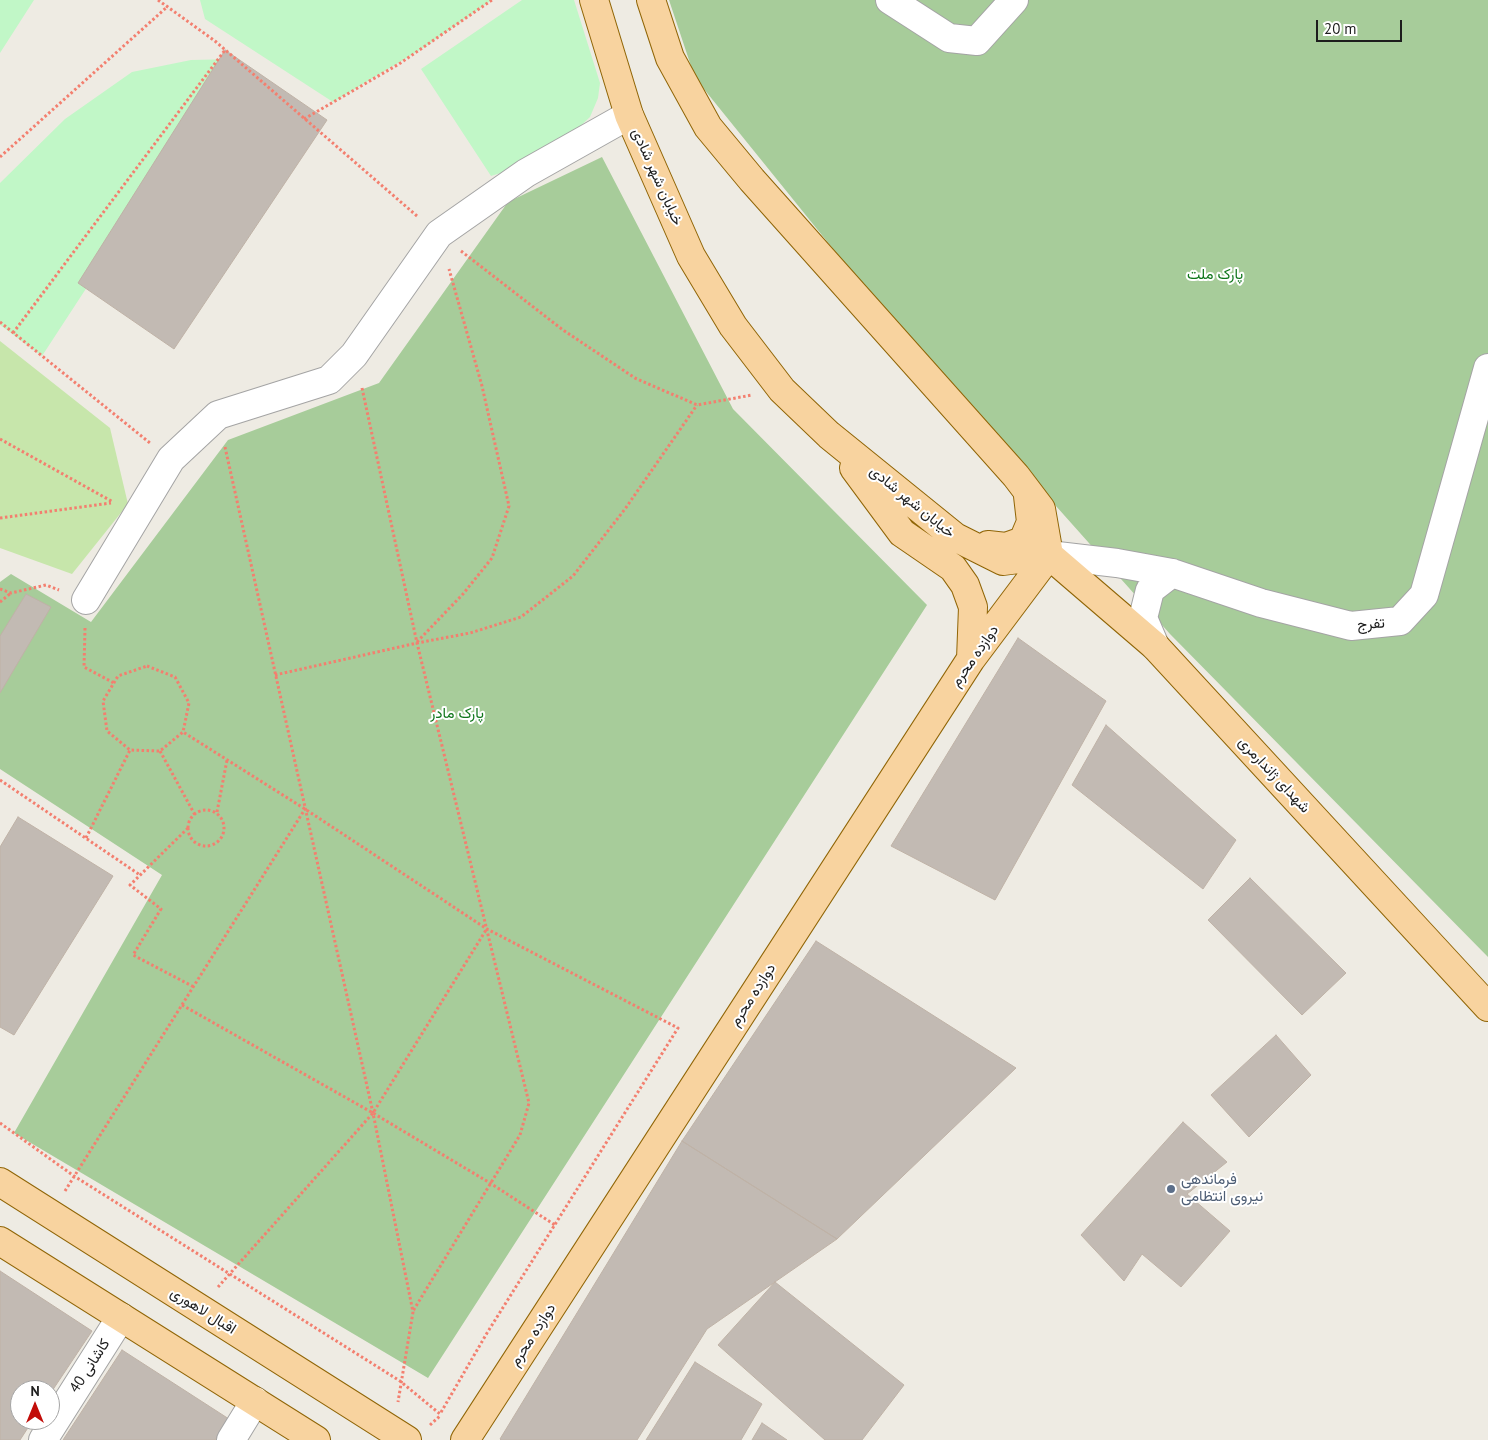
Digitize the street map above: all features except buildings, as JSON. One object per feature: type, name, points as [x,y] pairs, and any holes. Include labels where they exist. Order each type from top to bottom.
[{"type":"main road","name":"خیابان شهر شادی","points":[[594,0],[629,115],[692,256],[733,326],[782,390],[829,435],[955,537],[1004,561],[1049,555]]},
{"type":"main road","points":[[651,0],[670,58],[708,127],[752,180],[1016,476],[1041,509],[1049,555]]},
{"type":"main road","points":[[829,435],[902,533],[953,568],[965,585],[973,607],[971,659]]},
{"type":"main road","points":[[955,537],[982,544],[1006,547],[1023,541],[1031,522],[1028,496],[1016,476]]},
{"type":"main road","name":"دوازده محرم","points":[[465,1440],[971,659],[1049,555]]},
{"type":"main road","name":"شهدای ژاندارمری","points":[[1049,555],[1155,646],[1488,1007]]},
{"type":"main road","name":"اقبال لاهوری","points":[[0,1182],[401,1436]]},
{"type":"main road","points":[[0,1241],[316,1440]]},
{"type":"street","points":[[890,0],[949,38],[977,41],[1014,0]]},
{"type":"street","points":[[86,600],[171,460],[218,415],[330,380],[354,356],[439,234],[526,173],[629,115]]},
{"type":"street","name":"تفرج","points":[[1049,555],[1117,563],[1172,573],[1261,603],[1351,626],[1400,621],[1424,595],[1488,368]]},
{"type":"street","points":[[1155,646],[1142,618],[1150,590],[1172,573]]},
{"type":"street","name":"کاشانی 40","points":[[43,1440],[122,1317]]},
{"type":"street","points":[[230,1440],[255,1402]]},
{"type":"path","points":[[0,157],[167,7],[158,0]]},
{"type":"path","points":[[304,118],[399,64],[492,0]]},
{"type":"path","points":[[13,333],[225,50]]},
{"type":"path","points":[[417,643],[463,594],[492,558],[509,506],[482,386],[439,234]]},
{"type":"path","points":[[0,322],[171,460]]},
{"type":"path","points":[[354,356],[417,643],[529,1103],[520,1135],[412,1312],[400,1380],[401,1436]]},
{"type":"path","points":[[276,674],[470,633],[521,617],[572,576],[624,509],[697,405]]},
{"type":"path","points":[[218,415],[373,1113],[412,1312]]},
{"type":"path","points":[[0,439],[137,516]]},
{"type":"path","points":[[0,518],[114,503]]},
{"type":"path","points":[[0,602],[11,593],[46,585],[86,600],[84,667],[114,683]]},
{"type":"path","points":[[0,589],[11,593]]},
{"type":"path","points":[[147,666],[175,677],[189,703],[183,732],[160,751],[130,750],[107,730],[103,701],[118,676],[147,666]]},
{"type":"path","points":[[0,1123],[74,1176],[400,1380],[440,1414],[487,1333],[678,1028],[487,929],[305,809],[183,732]]},
{"type":"path","points":[[86,838],[130,750]]},
{"type":"path","points":[[160,751],[195,815]]},
{"type":"path","points":[[217,812],[200,809],[188,821],[189,838],[203,848],[220,843],[226,827],[217,812],[228,760]]},
{"type":"path","points":[[0,780],[140,875]]},
{"type":"path","points":[[50,1214],[305,809]]},
{"type":"path","points":[[188,828],[130,885],[161,909],[133,955],[194,987]]},
{"type":"path","points":[[201,1309],[229,1272],[373,1113],[487,929]]},
{"type":"path","points":[[182,1006],[373,1113],[490,1182],[555,1225]]},
{"type":"green space","points":[[0,0],[34,0],[0,53]]},
{"type":"green space","points":[[200,0],[492,0],[423,48],[333,102],[205,19]]},
{"type":"green space","points":[[522,0],[574,0],[600,83],[598,98],[590,117],[572,134],[520,167],[491,176],[421,69]]},
{"type":"green space","name":"پارک ملت","points":[[669,0],[1488,0],[1488,957],[1170,634],[859,281],[695,78]]},
{"type":"green space","points":[[236,59],[42,356],[0,325],[0,183],[65,119],[132,72],[191,60]]},
{"type":"green space","name":"پارک مادر","points":[[602,157],[733,409],[927,605],[428,1378],[14,1133],[162,875],[0,769],[0,582],[11,574],[91,622],[228,440],[379,383],[508,202]]},
{"type":"green space","points":[[0,341],[110,428],[128,504],[72,574],[0,548]]},
{"type":"place","name":"فرماندهی نیروی انتظامی","points":[[1171,1189]]}]
